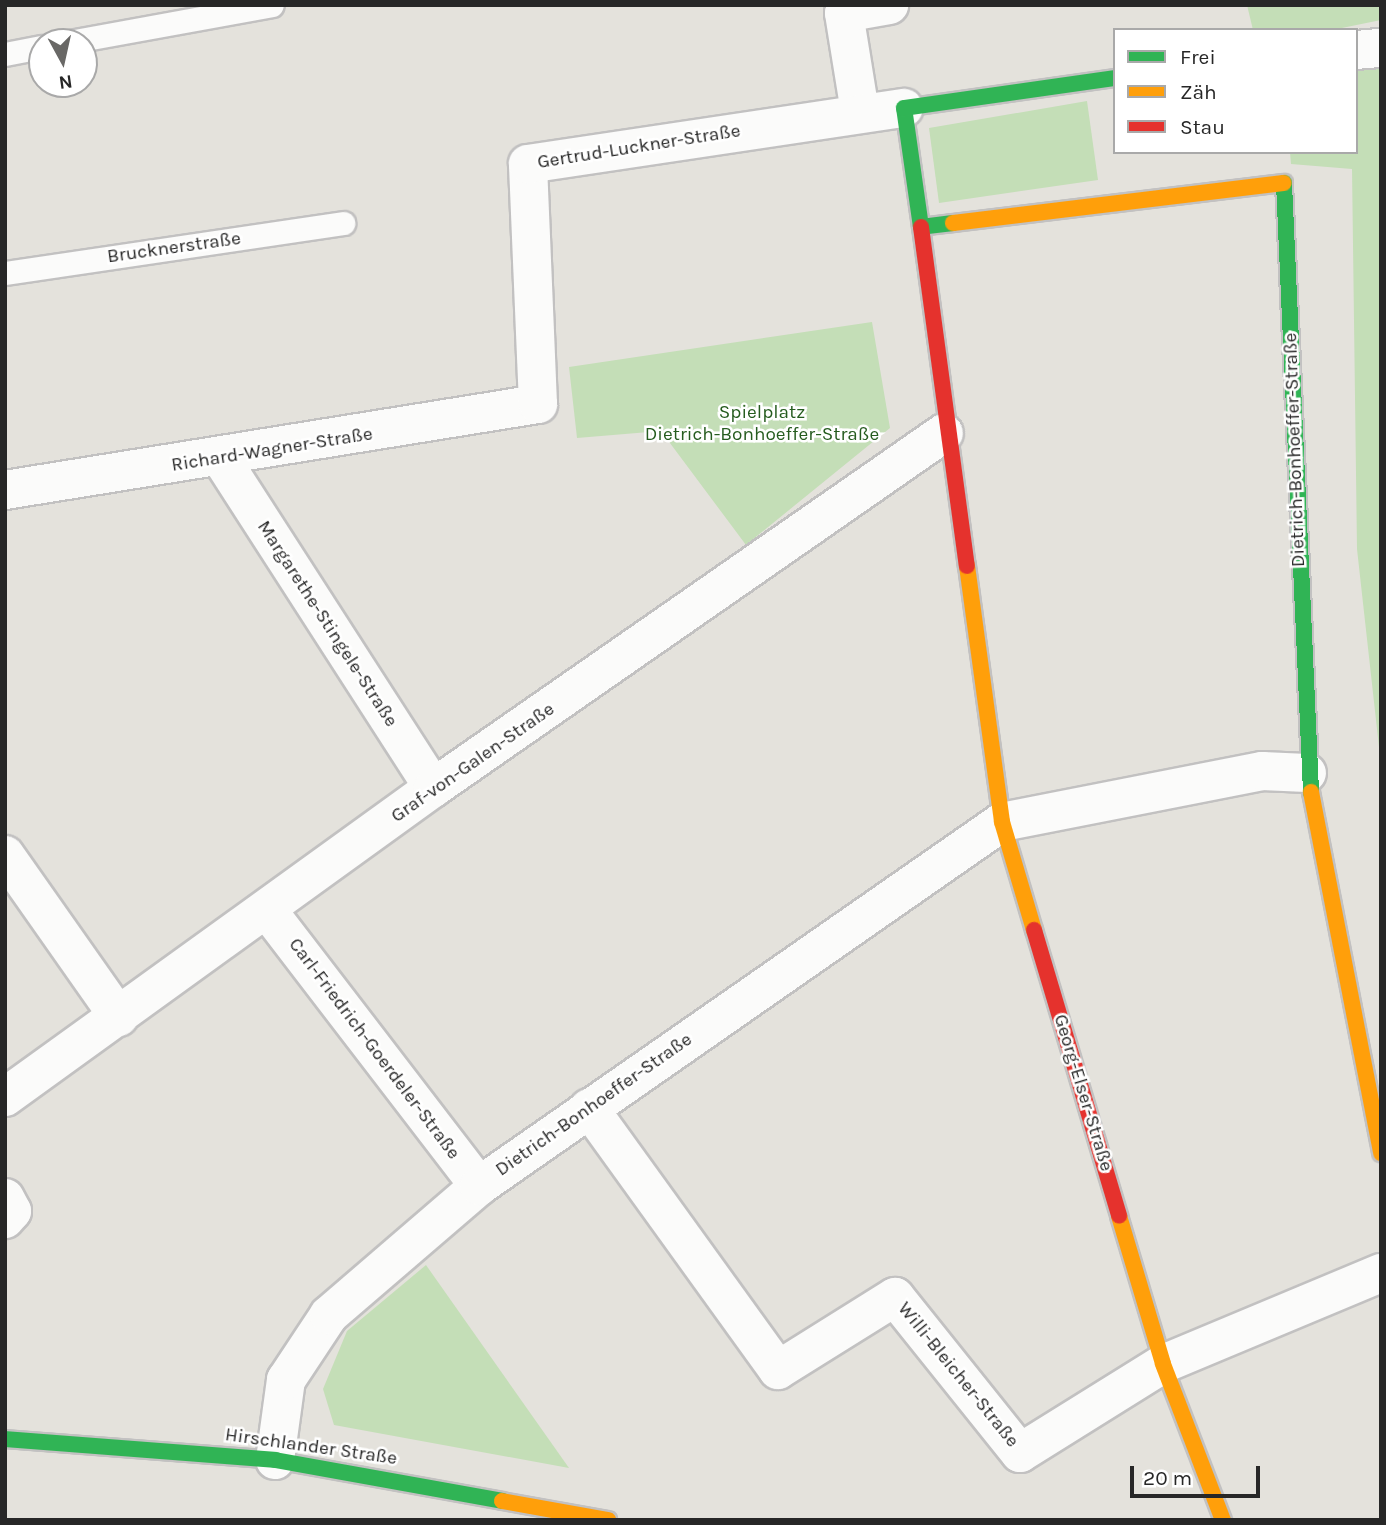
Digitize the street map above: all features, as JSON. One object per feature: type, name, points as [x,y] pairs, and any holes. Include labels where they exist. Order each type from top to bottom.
[{"type":"street","points":[[860,112],[844,13],[889,5]]},
{"type":"street","points":[[1358,50],[1381,48]]},
{"type":"street","points":[[1002,821],[944,433],[921,228],[904,108],[1113,78]]},
{"type":"street","name":"Gertrud-Luckner-Straße","points":[[538,404],[528,164],[860,112],[904,108]]},
{"type":"street","name":"Dietrich-Bonhoeffer-Straße","points":[[275,1460],[286,1380],[329,1315],[479,1186],[1002,821],[1262,771],[1307,773],[1285,183],[921,228]]},
{"type":"street","name":"Richard-Wagner-Straße","points":[[5,490],[222,460],[538,404]]},
{"type":"street","name":"Graf-von-Galen-Straße","points":[[5,1097],[268,911],[433,788],[944,433]]},
{"type":"street","name":"Margarethe-Stingele-Straße","points":[[222,460],[433,788]]},
{"type":"street","points":[[1307,773],[1381,1153]]},
{"type":"street","name":"Georg-Elser-Straße","points":[[1002,821],[1163,1364],[1223,1520]]},
{"type":"street","points":[[5,855],[119,1017]]},
{"type":"street","name":"Carl-Friedrich-Goerdeler-Straße","points":[[268,911],[479,1186]]},
{"type":"street","name":"Willi-Bleicher-Straße","points":[[589,1108],[778,1370],[895,1297],[1020,1453],[1163,1364]]},
{"type":"street","points":[[5,1198],[12,1211],[5,1219]]},
{"type":"street","points":[[1163,1364],[1381,1273]]},
{"type":"street","name":"Hirschlander Straße","points":[[5,1439],[275,1460],[608,1520]]},
{"type":"lane","points":[[98,37],[272,5]]},
{"type":"lane","points":[[5,54],[28,50]]},
{"type":"lane","name":"Brucknerstraße","points":[[5,273],[343,223]]},
{"type":"green space","points":[[1247,5],[1381,5],[1381,20],[1342,28],[1253,28]]},
{"type":"green space","points":[[1358,68],[1381,68],[1381,765],[1357,549],[1352,169],[1291,164],[1290,154],[1358,154]]},
{"type":"green space","points":[[1087,101],[1098,180],[939,203],[929,128]]},
{"type":"green space","name":"Spielplatz Dietrich-Bonhoeffer-Straße","points":[[872,322],[890,428],[746,545],[661,431],[577,438],[569,367]]},
{"type":"green space","points":[[426,1265],[569,1468],[334,1425],[323,1389],[347,1331]]},
{"type":"traffic: fast","points":[[953,223],[921,227],[904,108],[1113,78]]},
{"type":"traffic: fast","points":[[1284,183],[1311,792]]},
{"type":"traffic: fast","points":[[5,1439],[275,1460],[502,1501]]},
{"type":"traffic: slow","points":[[953,223],[1284,183]]},
{"type":"traffic: slow","points":[[967,566],[1002,822],[1034,930]]},
{"type":"traffic: slow","points":[[1311,792],[1381,1153]]},
{"type":"traffic: slow","points":[[1119,1216],[1163,1364],[1223,1520]]},
{"type":"traffic: slow","points":[[502,1501],[608,1520]]},
{"type":"traffic: jam","points":[[921,227],[967,566]]},
{"type":"traffic: jam","points":[[1034,930],[1119,1216]]}]
